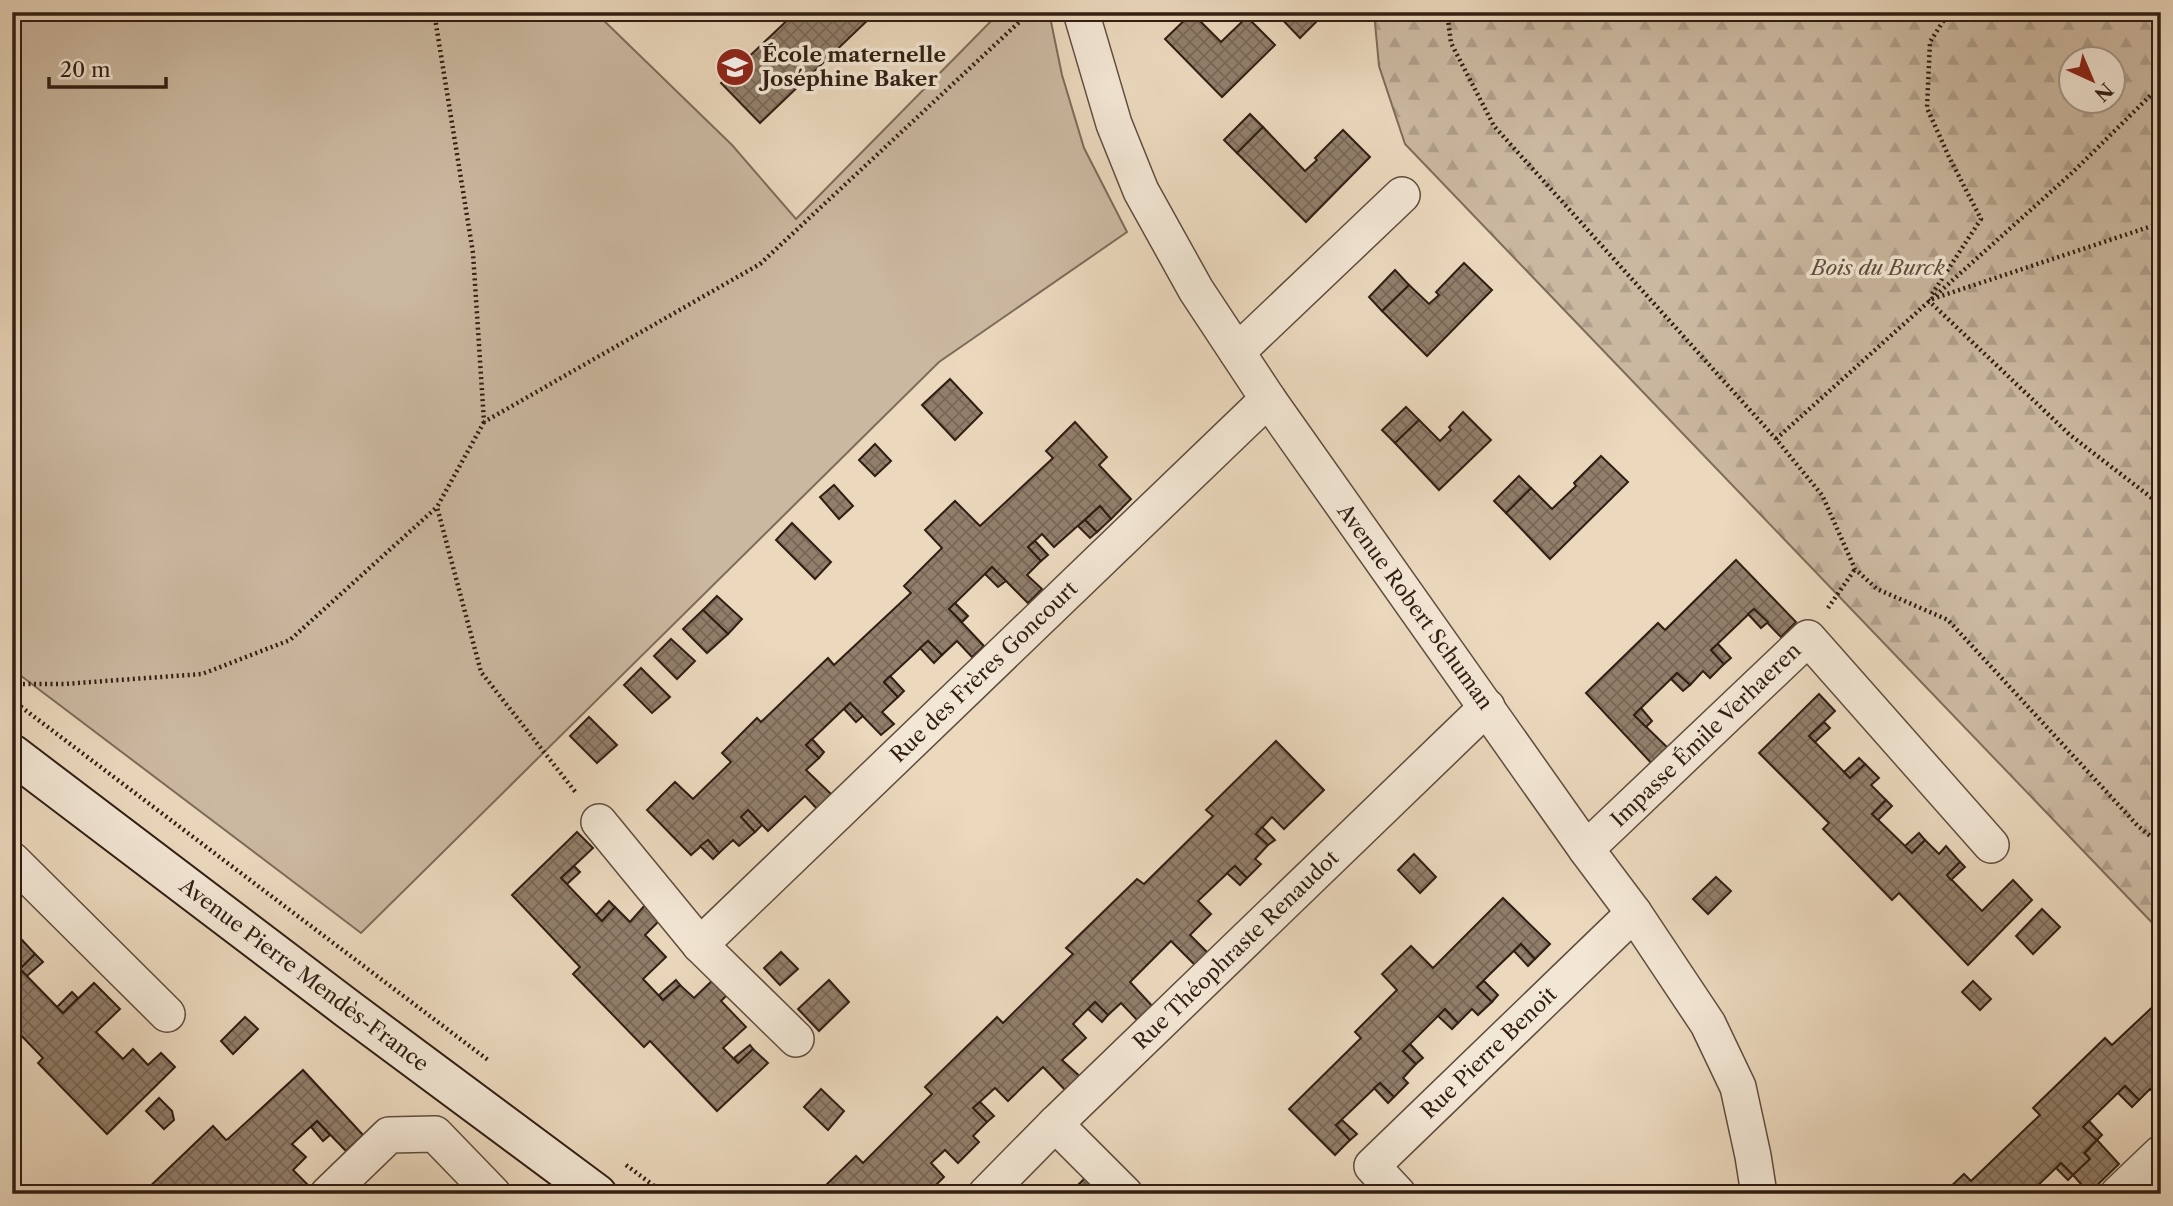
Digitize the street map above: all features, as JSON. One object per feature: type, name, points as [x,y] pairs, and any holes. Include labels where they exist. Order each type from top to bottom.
[{"type":"main road","name":"Avenue Pierre Mendès-France","points":[[12,754],[597,1194]]},
{"type":"street","name":"Avenue Robert Schuman","points":[[1081,12],[1114,124],[1141,191],[1196,290],[1268,399],[1634,913],[1708,1024],[1738,1087],[1759,1194]]},
{"type":"street","points":[[1237,352],[1402,195]]},
{"type":"street","name":"Rue des Frères Goncourt","points":[[700,945],[1268,399]]},
{"type":"street","name":"Impasse Émile Verhaeren","points":[[1586,849],[1808,638],[1991,845]]},
{"type":"street","name":"Rue Théophraste Renaudot","points":[[986,1194],[1487,707]]},
{"type":"street","points":[[599,822],[700,945],[796,1039]]},
{"type":"street","points":[[12,860],[167,1014]]},
{"type":"street","name":"Rue Pierre Benoit","points":[[1398,1194],[1372,1166],[1634,913]]},
{"type":"street","points":[[1055,1124],[1125,1194]]},
{"type":"street","points":[[328,1194],[389,1135],[435,1134],[493,1194]]},
{"type":"street","points":[[2118,1194],[2161,1153]]},
{"type":"path","points":[[435,12],[473,253],[484,422]]},
{"type":"path","points":[[12,684],[64,684],[202,674],[290,640],[438,507],[484,422],[760,264],[1030,12]]},
{"type":"path","points":[[1447,12],[1451,43],[1494,126],[1776,439],[1822,495],[1855,569],[1877,589],[1948,620],[2138,826],[2161,845]]},
{"type":"path","points":[[1928,300],[1981,219],[1927,108],[1930,42],[1949,12]]},
{"type":"path","points":[[1776,439],[2074,171],[2161,85]]},
{"type":"path","points":[[1928,300],[2161,223]]},
{"type":"path","points":[[1928,300],[2070,435],[2161,505]]},
{"type":"path","points":[[438,507],[481,672],[599,822]]},
{"type":"path","points":[[1808,638],[1855,569]]},
{"type":"path","points":[[12,700],[499,1068]]},
{"type":"path","points":[[621,1160],[665,1194]]},
{"type":"green space","points":[[12,12],[595,12],[732,145],[796,219],[1000,12],[1049,12],[1062,75],[1084,148],[1127,232],[939,362],[361,933],[12,669]]},
{"type":"green space","name":"Bois du Burck","points":[[1374,12],[2161,12],[2161,932],[1405,144],[1379,66]]},
{"type":"building","points":[[796,12],[871,12],[873,15],[760,123],[721,83]]},
{"type":"building","points":[[1275,12],[1324,12],[1325,13],[1300,38]]},
{"type":"building","points":[[1192,13],[1221,42],[1247,17],[1275,45],[1222,97],[1165,39]]},
{"type":"building","points":[[1250,114],[1263,127],[1237,153],[1224,140]]},
{"type":"building","points":[[1263,127],[1305,171],[1343,130],[1370,157],[1306,222],[1237,153]]},
{"type":"building","points":[[1464,263],[1492,290],[1427,356],[1382,311],[1409,285],[1429,304],[1439,295],[1436,292]]},
{"type":"building","points":[[1395,270],[1409,285],[1382,311],[1369,297]]},
{"type":"building","points":[[950,379],[982,413],[955,440],[922,405]]},
{"type":"building","points":[[1406,407],[1419,420],[1395,443],[1382,430]]},
{"type":"building","points":[[1463,412],[1491,440],[1439,490],[1395,443],[1419,420],[1440,441]]},
{"type":"building","points":[[1075,422],[1107,457],[1099,465],[1131,499],[1111,519],[1100,506],[1054,547],[1042,534],[1028,547],[1041,561],[1027,575],[1042,589],[1028,603],[992,567],[949,609],[984,646],[972,657],[957,641],[942,655],[928,641],[884,682],[898,697],[882,712],[894,724],[881,735],[850,703],[806,745],[819,758],[806,770],[834,797],[819,811],[805,796],[768,831],[748,810],[741,817],[755,832],[739,846],[733,840],[719,853],[708,840],[691,855],[647,810],[675,782],[693,799],[731,762],[722,753],[757,718],[761,722],[828,658],[834,665],[911,593],[904,586],[942,548],[925,530],[955,501],[980,526],[1053,458],[1046,451]]},
{"type":"building","points":[[875,444],[891,461],[875,476],[859,460]]},
{"type":"building","points":[[1601,456],[1628,482],[1550,559],[1506,513],[1531,488],[1552,509]]},
{"type":"building","points":[[1519,476],[1531,488],[1506,513],[1494,501]]},
{"type":"building","points":[[834,485],[853,506],[839,519],[820,497]]},
{"type":"building","points":[[1100,506],[1111,519],[1097,532],[1085,520]]},
{"type":"building","points":[[1085,520],[1097,532],[1090,538],[1078,526]]},
{"type":"building","points":[[792,523],[831,562],[815,579],[776,540]]},
{"type":"building","points":[[1035,541],[1048,555],[1041,561],[1028,547]]},
{"type":"building","points":[[1736,560],[1796,622],[1781,637],[1754,609],[1711,650],[1724,664],[1710,678],[1703,671],[1690,685],[1677,673],[1634,715],[1670,750],[1654,766],[1586,693],[1658,623],[1665,630]]},
{"type":"building","points":[[992,567],[1006,581],[998,587],[985,574]]},
{"type":"building","points":[[717,596],[742,619],[728,634],[703,610]]},
{"type":"building","points":[[955,603],[968,616],[962,622],[949,609]]},
{"type":"building","points":[[1754,609],[1768,622],[1761,628],[1748,614]]},
{"type":"building","points":[[703,610],[728,634],[707,653],[683,629]]},
{"type":"building","points":[[671,639],[695,661],[677,679],[654,656]]},
{"type":"building","points":[[928,641],[942,655],[934,663],[920,648]]},
{"type":"building","points":[[1718,644],[1731,658],[1724,664],[1711,650]]},
{"type":"building","points":[[641,668],[670,697],[652,713],[624,685]]},
{"type":"building","points":[[1677,673],[1690,685],[1683,691],[1671,679]]},
{"type":"building","points":[[890,676],[904,691],[898,697],[884,682]]},
{"type":"building","points":[[1819,694],[1835,711],[1809,736],[1850,778],[1865,764],[1879,778],[1871,785],[1886,800],[1872,814],[1912,853],[1925,840],[1939,854],[1946,846],[1960,862],[1947,875],[1982,911],[2013,880],[2032,900],[1968,965],[1899,893],[1892,900],[1823,829],[1829,823],[1759,753]]},
{"type":"building","points":[[850,703],[863,716],[856,722],[844,709]]},
{"type":"building","points":[[1641,708],[1652,721],[1646,727],[1634,715]]},
{"type":"building","points":[[589,717],[617,745],[597,763],[570,736]]},
{"type":"building","points":[[1824,722],[1830,728],[1815,742],[1809,736]]},
{"type":"building","points":[[812,739],[824,752],[819,758],[806,745]]},
{"type":"building","points":[[1276,741],[1324,790],[1284,829],[1272,817],[1256,834],[1268,845],[1255,859],[1261,864],[1247,878],[1235,866],[1198,901],[1211,914],[1190,935],[1211,956],[1198,968],[1171,941],[1130,982],[1154,1008],[1139,1022],[1121,1003],[1108,1015],[1095,1002],[1073,1024],[1086,1038],[1062,1060],[1085,1081],[1070,1095],[1043,1067],[1008,1101],[995,1088],[973,1108],[987,1122],[973,1136],[979,1142],[958,1163],[945,1150],[931,1163],[944,1177],[927,1194],[834,1194],[826,1185],[856,1156],[863,1163],[932,1094],[925,1087],[997,1017],[1003,1023],[1073,954],[1066,948],[1137,879],[1144,884],[1213,816],[1206,810]]},
{"type":"building","points":[[1859,758],[1865,764],[1850,778],[1844,772]]},
{"type":"building","points":[[1886,800],[1892,806],[1878,820],[1872,814]]},
{"type":"building","points":[[748,810],[762,825],[755,832],[741,817]]},
{"type":"building","points":[[1262,827],[1275,840],[1268,845],[1256,834]]},
{"type":"building","points":[[577,832],[593,848],[561,878],[602,921],[615,907],[630,922],[646,904],[661,919],[645,935],[666,957],[643,979],[663,1000],[680,985],[694,998],[716,977],[730,992],[721,1001],[746,1027],[723,1048],[738,1063],[753,1049],[768,1063],[717,1111],[650,1041],[644,1047],[573,974],[580,967],[512,895]]},
{"type":"building","points":[[1919,833],[1925,840],[1912,853],[1905,846]]},
{"type":"building","points":[[708,840],[719,853],[713,859],[700,846]]},
{"type":"building","points":[[1414,854],[1436,877],[1420,893],[1398,870]]},
{"type":"building","points":[[1960,862],[1965,867],[1951,880],[1947,875]]},
{"type":"building","points":[[574,866],[580,872],[567,884],[561,878]]},
{"type":"building","points":[[1235,866],[1247,878],[1240,885],[1227,873]]},
{"type":"building","points":[[1716,877],[1731,891],[1708,914],[1693,899]]},
{"type":"building","points":[[1503,898],[1550,944],[1535,959],[1521,944],[1491,973],[1477,987],[1492,1002],[1478,1015],[1472,1009],[1458,1023],[1445,1009],[1403,1051],[1416,1064],[1403,1078],[1408,1083],[1394,1097],[1380,1083],[1336,1125],[1350,1140],[1335,1155],[1289,1109],[1361,1038],[1355,1032],[1397,990],[1382,974],[1411,946],[1433,968]]},
{"type":"building","points":[[609,901],[615,907],[602,921],[596,915]]},
{"type":"building","points":[[2042,909],[2060,927],[2033,954],[2016,936]]},
{"type":"building","points":[[22,940],[35,954],[20,969],[63,1013],[94,983],[120,1009],[96,1032],[123,1059],[133,1049],[148,1065],[161,1053],[175,1067],[107,1134],[38,1063],[43,1058],[12,1026],[12,944],[16,947]]},
{"type":"building","points":[[1521,944],[1535,959],[1528,966],[1514,951]]},
{"type":"building","points":[[781,952],[798,969],[780,985],[764,968]]},
{"type":"building","points":[[35,954],[43,962],[27,976],[20,969]]},
{"type":"building","points":[[676,980],[680,985],[663,1000],[659,995]]},
{"type":"building","points":[[829,980],[849,1002],[819,1031],[798,1009]]},
{"type":"building","points":[[1484,981],[1498,995],[1492,1002],[1477,987]]},
{"type":"building","points":[[1973,981],[1991,999],[1980,1010],[1962,992]]},
{"type":"building","points":[[72,992],[78,998],[63,1013],[57,1007]]},
{"type":"building","points":[[2161,999],[2161,1066],[2158,1068],[2161,1070],[2161,1090],[2156,1095],[2150,1089],[2139,1100],[2125,1086],[2083,1127],[2097,1140],[2084,1153],[2090,1159],[2073,1175],[2061,1163],[2029,1194],[1943,1194],[1964,1174],[1971,1181],[2040,1115],[2033,1108],[2105,1038],[2112,1045]]},
{"type":"building","points":[[1095,1002],[1108,1015],[1102,1022],[1088,1009]]},
{"type":"building","points":[[1445,1009],[1458,1023],[1452,1029],[1438,1016]]},
{"type":"building","points":[[245,1017],[258,1029],[233,1054],[221,1041]]},
{"type":"building","points":[[1410,1044],[1423,1058],[1416,1064],[1403,1051]]},
{"type":"building","points":[[750,1045],[753,1049],[738,1063],[734,1058]]},
{"type":"building","points":[[303,1070],[363,1135],[346,1151],[317,1121],[292,1144],[306,1157],[293,1170],[309,1186],[301,1194],[239,1194],[234,1189],[228,1194],[142,1194],[213,1126],[228,1139]]},
{"type":"building","points":[[1380,1083],[1394,1097],[1388,1103],[1374,1088]]},
{"type":"building","points":[[2125,1086],[2139,1100],[2132,1107],[2118,1093]]},
{"type":"building","points":[[821,1089],[844,1111],[828,1130],[804,1107]]},
{"type":"building","points":[[159,1098],[172,1111],[174,1120],[164,1129],[146,1111]]},
{"type":"building","points":[[980,1102],[994,1116],[987,1122],[973,1108]]},
{"type":"building","points":[[1342,1120],[1357,1134],[1350,1140],[1336,1125]]},
{"type":"building","points":[[317,1121],[330,1135],[323,1141],[311,1127]]},
{"type":"building","points":[[2089,1121],[2102,1135],[2097,1140],[2083,1127]]},
{"type":"building","points":[[2097,1140],[2119,1164],[2089,1193],[2073,1175],[2090,1159],[2085,1153]]},
{"type":"building","points":[[2061,1163],[2073,1175],[2068,1180],[2056,1168]]},
{"type":"building","points":[[1092,1171],[1106,1185],[1097,1194],[1069,1194]]},
{"type":"place","name":"École maternelle Joséphine Baker","points":[[735,67]]}]
